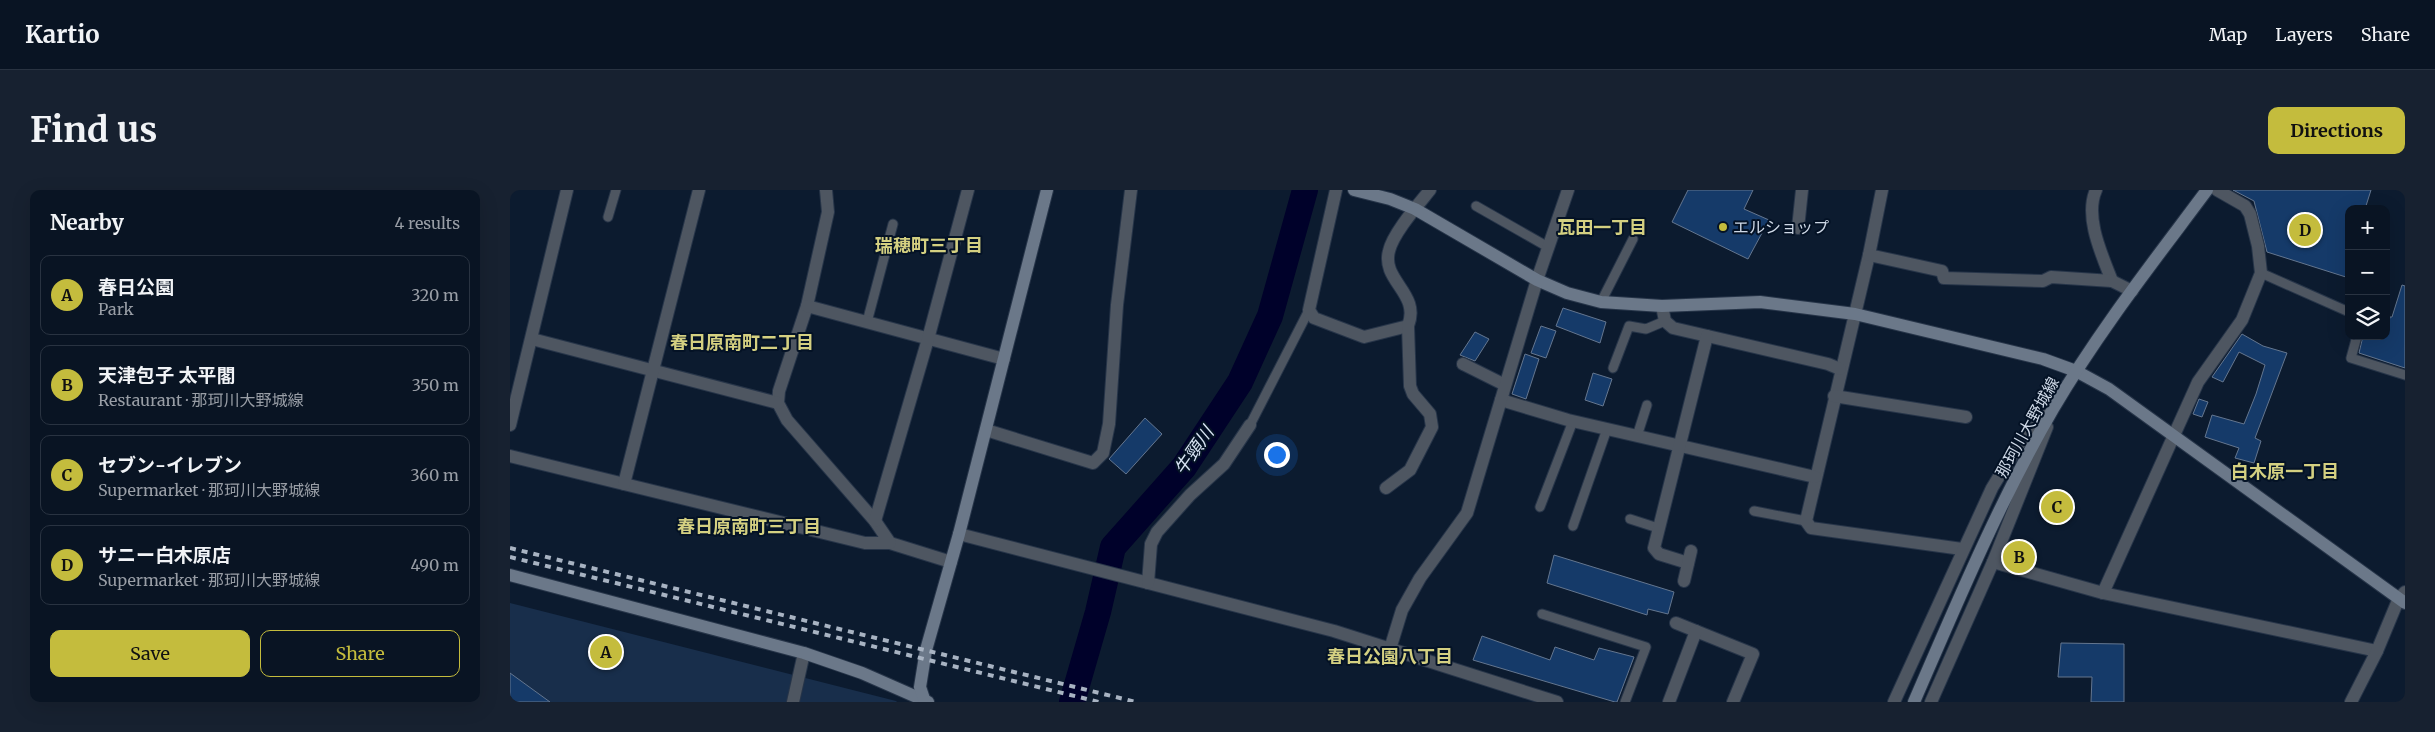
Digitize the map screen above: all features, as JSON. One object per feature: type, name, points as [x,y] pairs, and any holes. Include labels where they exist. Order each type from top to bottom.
[{"type":"street","points":[[510,425],[567,190]]},
{"type":"street","points":[[624,484],[699,190]]},
{"type":"street","points":[[826,190],[828,212],[807,306],[779,391],[778,403],[787,420],[875,521],[890,543]]},
{"type":"street","points":[[875,521],[928,338],[968,190]]},
{"type":"street","points":[[926,702],[920,686],[926,650],[959,534],[1047,190]]},
{"type":"street","points":[[986,430],[1093,463],[1103,452],[1109,424],[1117,305],[1131,190]]},
{"type":"street","points":[[1336,190],[1309,310],[1314,318],[1364,337],[1408,326]]},
{"type":"street","points":[[1354,190],[1390,199],[1415,209],[1537,280],[1567,293],[1601,302],[1662,306],[1760,302],[1854,314],[2011,350],[2076,371],[2109,389],[2175,435],[2249,492],[2403,598],[2351,702]]},
{"type":"street","points":[[1386,488],[1410,470],[1432,427],[1430,414],[1413,394],[1410,386],[1408,326],[1412,318],[1412,306],[1392,273],[1388,262],[1388,253],[1391,245],[1430,190]]},
{"type":"street","points":[[1390,649],[1402,610],[1420,578],[1467,513],[1537,280],[1568,190]]},
{"type":"street","points":[[1798,228],[1802,190]]},
{"type":"street","points":[[1882,190],[1869,255],[1840,369],[1806,521],[1811,528],[1962,550]]},
{"type":"street","points":[[2096,190],[2093,197],[2094,233],[2112,281]]},
{"type":"street","name":"那珂川大野城線","points":[[1916,697],[2017,476],[2053,409],[2076,371],[2132,291],[2207,190]]},
{"type":"street","points":[[2103,593],[2198,382],[2242,320],[2261,273],[2258,246],[2250,214],[2245,206],[2217,190]]},
{"type":"street","points":[[1869,255],[1942,270],[1944,278],[2042,281],[2051,277],[2112,281],[2132,291]]},
{"type":"street","points":[[807,306],[1004,358]]},
{"type":"street","points":[[1662,306],[1665,321],[1673,328],[1828,364],[1840,369]]},
{"type":"street","points":[[1688,564],[1655,551],[1658,528],[1707,336]]},
{"type":"street","points":[[532,339],[778,403]]},
{"type":"street","points":[[1464,364],[1505,385]]},
{"type":"street","points":[[1834,396],[1966,417]]},
{"type":"street","points":[[1501,400],[1573,421],[1815,477]]},
{"type":"street","points":[[1894,702],[1992,488],[2018,445],[2053,409]]},
{"type":"street","points":[[1931,702],[1993,562],[2032,468],[2053,409]]},
{"type":"street","points":[[1142,582],[1151,544],[1157,532],[1190,495],[1224,464],[1250,425]]},
{"type":"street","points":[[510,456],[866,544],[890,543],[951,562]]},
{"type":"street","points":[[959,534],[1334,631],[1554,702]]},
{"type":"street","points":[[1684,581],[1691,550]]},
{"type":"street","points":[[1993,562],[2103,593],[2377,651]]},
{"type":"street","points":[[510,575],[804,653],[862,673],[926,702]]},
{"type":"street","points":[[1676,623],[1753,654],[1733,702]]},
{"type":"street","points":[[1669,702],[1696,631]]},
{"type":"street","points":[[793,702],[804,653]]},
{"type":"lane","points":[[608,217],[616,190]]},
{"type":"lane","points":[[1476,206],[1548,247]]},
{"type":"lane","points":[[867,322],[893,224]]},
{"type":"lane","points":[[1601,302],[1634,239]]},
{"type":"lane","points":[[2261,273],[2345,310]]},
{"type":"lane","points":[[1250,425],[1309,310]]},
{"type":"lane","points":[[1613,368],[1629,326],[1646,329],[1665,321]]},
{"type":"lane","points":[[2356,340],[2351,358],[2405,375]]},
{"type":"lane","points":[[1637,436],[1647,405]]},
{"type":"lane","points":[[1540,507],[1573,421]]},
{"type":"lane","points":[[1573,526],[1607,429]]},
{"type":"lane","points":[[1754,511],[1806,521]]},
{"type":"lane","points":[[1630,518],[1658,528]]},
{"type":"lane","points":[[1542,614],[1646,647],[1624,702]]},
{"type":"shaded area","points":[[510,603],[896,701],[897,702],[510,702]]},
{"type":"building","name":"エルショップ","points":[[1688,190],[1753,190],[1744,209],[1769,220],[1748,259],[1672,222]]},
{"type":"building","points":[[2233,190],[2371,190],[2366,205],[2345,205],[2345,277],[2267,252],[2254,201]]},
{"type":"building","points":[[2402,285],[2405,286],[2405,368],[2359,353],[2362,340],[2390,340],[2390,317],[2392,317]]},
{"type":"building","points":[[1563,308],[1606,322],[1600,343],[1556,326]]},
{"type":"building","points":[[1541,326],[1556,331],[1546,358],[1531,353]]},
{"type":"building","points":[[1475,332],[1489,339],[1475,361],[1460,355]]},
{"type":"building","points":[[2242,334],[2263,346],[2287,353],[2255,438],[2261,441],[2254,463],[2235,458],[2239,448],[2205,437],[2212,415],[2244,424],[2256,394],[2265,365],[2239,352],[2223,382],[2212,377]]},
{"type":"building","points":[[1525,354],[1539,359],[1526,399],[1512,394]]},
{"type":"building","points":[[1593,373],[1612,379],[1603,406],[1585,400]]},
{"type":"building","points":[[2199,399],[2208,402],[2202,417],[2193,414]]},
{"type":"building","points":[[1145,418],[1162,434],[1126,474],[1109,459]]},
{"type":"building","points":[[1554,555],[1674,592],[1668,614],[1648,609],[1647,615],[1547,583]]},
{"type":"building","points":[[1482,636],[1550,660],[1555,647],[1594,660],[1599,648],[1634,657],[1617,702],[1615,702],[1473,660]]},
{"type":"building","points":[[2061,643],[2124,644],[2124,702],[2091,702],[2092,677],[2058,677]]},
{"type":"building","points":[[510,673],[550,702],[510,702]]},
{"type":"waterway","name":"牛頸川","points":[[1072,702],[1098,612],[1113,547],[1184,467],[1240,382],[1270,316],[1305,190]]},
{"type":"railway","points":[[510,548],[1136,702]]},
{"type":"railway","points":[[510,557],[1099,702]]},
{"type":"place","name":"エルショップ","points":[[1723,227]]},
{"type":"place","name":"サニー白木原店","points":[[2305,230]]},
{"type":"place","name":"セブン-イレブン","points":[[2057,507]]},
{"type":"place","name":"天津包子 太平閣","points":[[2019,557]]},
{"type":"place","name":"春日公園","points":[[606,652]]},
{"type":"district","name":"瓦田一丁目","points":[[1602,228]]},
{"type":"district","name":"瑞穂町三丁目","points":[[929,246]]},
{"type":"district","name":"春日原南町二丁目","points":[[742,343]]},
{"type":"district","name":"白木原一丁目","points":[[2285,472]]},
{"type":"district","name":"春日原南町三丁目","points":[[749,527]]},
{"type":"district","name":"春日公園八丁目","points":[[1390,657]]}]
